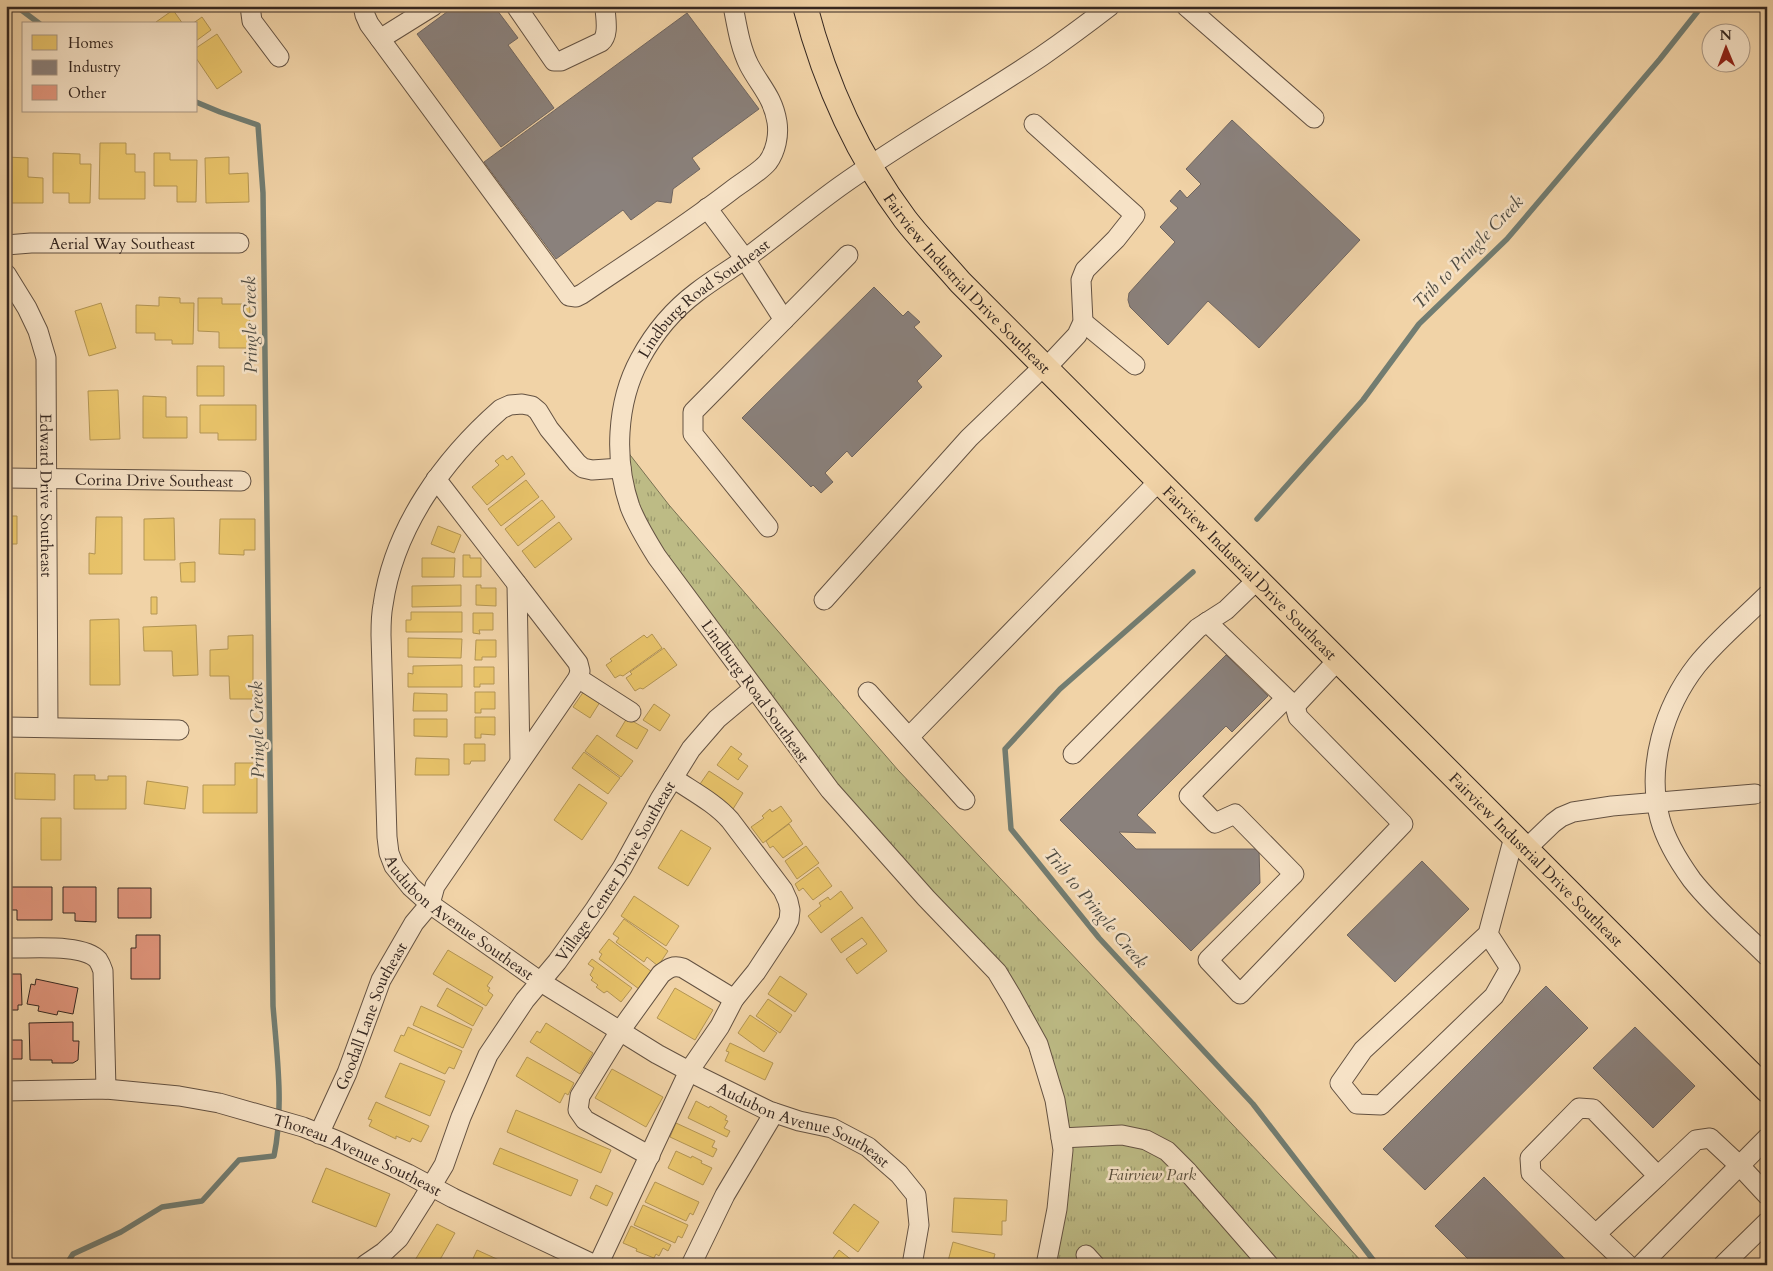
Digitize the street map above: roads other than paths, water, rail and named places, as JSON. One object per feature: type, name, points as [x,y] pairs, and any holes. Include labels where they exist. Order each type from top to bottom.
[{"type":"main road","name":"Fairview Industrial Drive Southeast","points":[[805,6],[823,65],[839,105],[870,166],[905,218],[925,243],[967,289],[1256,580],[1767,1090]]},
{"type":"street","points":[[250,6],[252,21],[279,57]]},
{"type":"street","points":[[364,6],[369,24],[569,296],[576,297],[707,208],[767,163],[774,150],[777,138],[774,109],[770,96],[750,66],[743,51],[733,6]]},
{"type":"street","points":[[380,39],[433,6]]},
{"type":"street","points":[[516,6],[554,61],[561,61],[602,42],[606,35],[604,6]]},
{"type":"street","name":"Lindburg Road Southeast","points":[[1046,1265],[1058,1209],[1063,1150],[1055,1100],[1038,1044],[997,972],[926,898],[824,783],[646,539],[625,492],[621,468],[620,442],[624,400],[630,380],[640,359],[661,327],[696,292],[745,259],[870,166],[1043,55],[1110,6]]},
{"type":"street","points":[[1186,6],[1314,118]]},
{"type":"street","points":[[824,600],[969,438],[1077,335],[1083,322],[1081,280],[1085,270],[1116,239],[1135,215],[1034,124]]},
{"type":"street","points":[[707,208],[745,259],[784,320]]},
{"type":"street","name":"Aerial Way Southeast","points":[[6,245],[31,242],[239,243]]},
{"type":"street","points":[[768,527],[694,434],[693,412],[848,255]]},
{"type":"street","name":"Edward Drive Southeast","points":[[6,274],[27,308],[38,331],[46,358],[48,727]]},
{"type":"street","points":[[1083,322],[1135,365]]},
{"type":"street","name":"Audubon Avenue Southeast","points":[[621,468],[592,470],[577,464],[538,411],[532,406],[516,405],[501,409],[460,449],[436,479],[422,501],[397,552],[383,604],[381,635],[387,837],[389,852],[394,866],[401,876],[430,904],[540,982],[657,1054],[774,1113],[842,1133],[868,1147],[899,1174],[916,1195],[919,1225],[912,1265]]},
{"type":"street","name":"Corina Drive Southeast","points":[[6,478],[241,481]]},
{"type":"street","points":[[436,479],[578,663],[580,671],[578,678],[631,712]]},
{"type":"street","points":[[909,737],[1159,482]]},
{"type":"street","points":[[1072,754],[1198,628],[1226,610],[1256,580]]},
{"type":"street","points":[[517,584],[520,761]]},
{"type":"street","points":[[1767,595],[1704,656],[1680,691],[1670,710],[1661,738],[1657,766],[1656,803],[1667,838],[1693,880],[1767,956]]},
{"type":"street","points":[[1207,622],[1290,702],[1298,716],[1403,824],[1240,994],[1208,960],[1294,874],[1235,814],[1215,824],[1189,796],[1290,702],[1338,661]]},
{"type":"street","name":"Goodall Lane Southeast","points":[[311,1131],[347,1073],[381,980],[414,923],[430,904],[436,886],[578,678]]},
{"type":"street","name":"Village Center Drive Southeast","points":[[366,1265],[399,1238],[432,1186],[444,1165],[461,1117],[488,1055],[506,1027],[557,962],[622,868],[672,778],[691,749],[706,730],[734,703],[754,688]]},
{"type":"street","points":[[868,692],[965,800]]},
{"type":"street","points":[[6,727],[179,730]]},
{"type":"street","points":[[597,1265],[689,1071],[720,1026],[734,999],[756,972],[789,920],[790,910],[783,890],[724,813],[672,778]]},
{"type":"street","points":[[1488,934],[1510,968],[1494,996],[1381,1105],[1357,1104],[1340,1083],[1362,1050],[1488,934],[1520,843],[1561,817],[1573,812],[1755,794]]},
{"type":"street","points":[[6,948],[73,949],[88,953],[98,961],[104,971],[106,1089]]},
{"type":"street","points":[[650,1156],[585,1120],[578,1110],[580,1096],[620,1031],[661,974],[670,967],[677,966],[683,968],[734,999]]},
{"type":"street","name":"Thoreau Avenue Southeast","points":[[6,1091],[106,1089],[179,1096],[219,1103],[311,1131],[347,1145],[487,1214],[597,1265]]},
{"type":"street","points":[[1628,1265],[1531,1172],[1530,1158],[1579,1108],[1592,1109],[1658,1176]]},
{"type":"street","points":[[691,1265],[725,1195],[774,1113]]},
{"type":"street","points":[[1061,1138],[1122,1135],[1146,1140],[1167,1151],[1270,1265]]},
{"type":"street","points":[[1596,1234],[1696,1140],[1710,1138],[1767,1195]]},
{"type":"street","points":[[1641,1265],[1767,1138]]},
{"type":"street","points":[[1723,1265],[1767,1222]]},
{"type":"street","points":[[1084,1265],[1086,1255],[1096,1265]]},
{"type":"waterway","name":"Pringle Creek","points":[[16,6],[37,22]]},
{"type":"waterway","name":"Trib to Pringle Creek","points":[[1257,519],[1363,400],[1419,324],[1507,239],[1660,59],[1702,6]]},
{"type":"waterway","name":"Pringle Creek","points":[[66,1265],[73,1254],[121,1232],[162,1207],[202,1201],[239,1160],[274,1156],[277,1138],[279,1100],[273,1006],[263,193],[258,125],[198,103]]},
{"type":"waterway","name":"Trib to Pringle Creek","points":[[1193,572],[1060,689],[1005,749],[1011,829],[1099,938],[1253,1104],[1377,1265]]},
{"type":"park label","name":"Fairview Park","points":[[1152,1174]]}]
